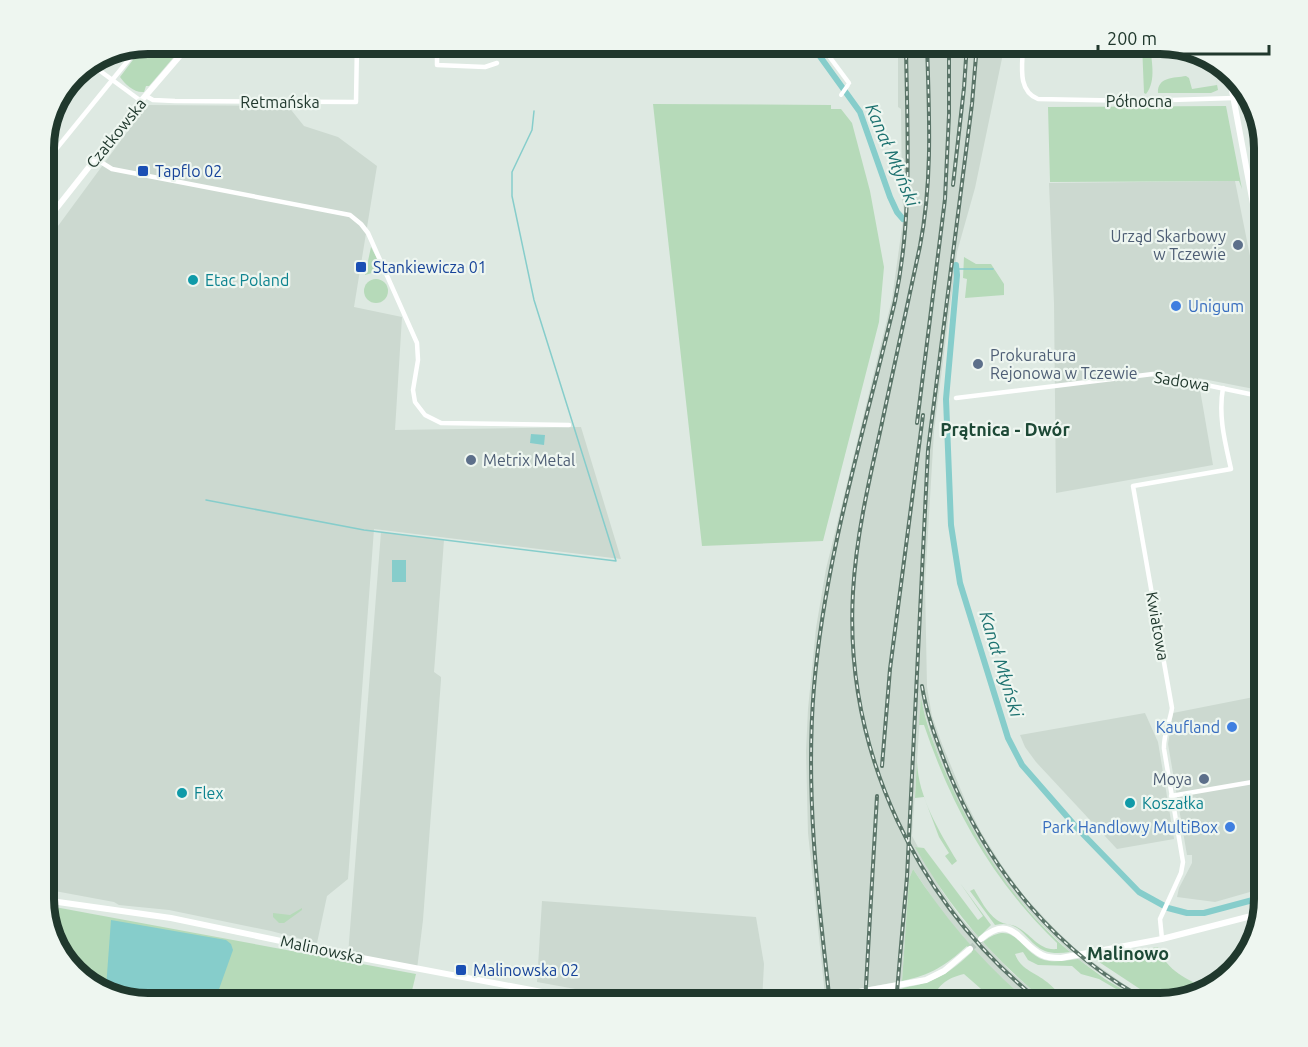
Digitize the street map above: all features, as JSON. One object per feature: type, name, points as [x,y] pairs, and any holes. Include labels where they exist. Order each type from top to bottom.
[{"type":"street","name":"Czatkowska","points":[[54,212],[182,54]]},
{"type":"street","name":"Retmańska","points":[[144,99],[356,102],[357,54]]},
{"type":"street","points":[[437,54],[437,65],[485,67],[496,63]]},
{"type":"street","points":[[827,54],[848,84],[841,95]]},
{"type":"street","name":"Północna","points":[[1023,54],[1024,86],[1033,97],[1043,100],[1234,98]]},
{"type":"street","points":[[54,152],[132,56]]},
{"type":"street","points":[[98,69],[144,99]]},
{"type":"street","points":[[1232,88],[1254,208]]},
{"type":"street","points":[[96,159],[112,169],[350,215],[358,220],[368,233],[415,336],[418,360],[413,390],[415,402],[422,413],[441,423],[569,425]]},
{"type":"street","name":"Sadowa","points":[[956,398],[1153,374],[1254,395]]},
{"type":"street","name":"Kwiatowa","points":[[1162,939],[1159,923],[1183,865],[1164,742],[1172,708],[1133,486],[1231,469],[1221,416],[1220,404],[1223,388]]},
{"type":"street","points":[[1171,796],[1254,782]]},
{"type":"street","name":"Malinowska","points":[[54,901],[171,918],[543,993]]},
{"type":"street","points":[[981,939],[994,931],[1009,930],[1018,934],[1038,953],[1056,958],[1162,939],[1252,916]]},
{"type":"street","points":[[857,993],[926,980],[944,971],[970,949]]},
{"type":"shaded area","points":[[898,54],[1003,54],[975,188],[957,252],[934,431],[925,583],[927,687],[932,716],[942,744],[981,832],[1024,896],[1078,951],[1070,952],[1039,922],[1010,889],[988,858],[954,792],[935,747],[921,701],[912,836],[942,891],[960,917],[1011,972],[1036,993],[1019,993],[988,966],[942,912],[913,869],[909,879],[902,981],[825,993],[808,833],[806,751],[808,709],[816,628],[826,569],[892,299],[905,217],[902,198],[901,109],[898,107]]},
{"type":"shaded area","points":[[147,105],[288,106],[304,126],[338,137],[377,166],[354,307],[402,317],[395,430],[581,427],[621,559],[374,529],[348,879],[327,896],[317,943],[169,910],[119,905],[114,902],[54,891],[54,231]]},
{"type":"shaded area","points":[[1235,181],[1254,276],[1254,389],[1198,378],[1213,465],[1056,493],[1054,303],[1049,183]]},
{"type":"shaded area","points":[[381,532],[444,540],[434,672],[441,677],[441,680],[423,920],[417,969],[348,955]]},
{"type":"shaded area","points":[[1254,697],[1254,891],[1215,902],[1177,897],[1179,888],[1192,863],[1192,855],[1187,855],[1168,744],[1173,713]]},
{"type":"shaded area","points":[[1145,713],[1158,742],[1174,839],[1117,849],[1036,762],[1025,747],[1020,735]]},
{"type":"shaded area","points":[[542,901],[756,917],[764,964],[762,993],[597,993],[537,982]]},
{"type":"shaded area","points":[[1086,957],[1140,993],[1128,993],[1078,959]]},
{"type":"shaded area","points":[[901,989],[901,993],[878,993]]},
{"type":"green space","points":[[176,54],[149,86],[146,86],[144,92],[130,88],[120,77],[136,55]]},
{"type":"green space","points":[[1142,54],[1151,54],[1151,83],[1146,94],[1144,93]]},
{"type":"green space","points":[[1215,72],[1218,90],[1211,93],[1158,93],[1158,88],[1163,81],[1176,77],[1189,78],[1192,89],[1217,85]]},
{"type":"green space","points":[[653,104],[831,105],[831,109],[841,109],[852,123],[870,191],[884,267],[879,322],[823,541],[702,546]]},
{"type":"green space","points":[[1226,106],[1242,189],[1239,181],[1050,182],[1048,107]]},
{"type":"green space","points":[[371,247],[384,272],[365,275]]},
{"type":"green space","points":[[964,257],[976,264],[991,264],[1004,284],[1004,295],[965,298],[967,279],[963,278]]},
{"type":"green space","points":[[376,279],[385,282],[388,291],[385,300],[376,303],[367,300],[364,291],[367,282]]},
{"type":"green space","points":[[921,698],[943,767],[984,849],[998,872],[1031,914],[1070,952],[1045,951],[1013,926],[1021,929],[1045,947],[1057,949],[1057,943],[1013,894],[977,842],[948,786],[924,725],[919,725]]},
{"type":"green space","points":[[917,759],[925,799],[936,825],[957,861],[952,865],[945,856],[949,853],[939,837],[924,797],[915,798]]},
{"type":"green space","points":[[915,847],[924,848],[978,920],[983,916],[960,883],[991,925],[979,937],[981,940],[943,891]]},
{"type":"green space","points":[[913,869],[967,941],[1019,993],[986,993],[964,974],[943,984],[936,993],[901,993],[901,989],[921,984],[944,974],[972,952],[967,946],[937,969],[902,981],[909,879]]},
{"type":"green space","points":[[974,889],[993,917],[1010,925],[995,925],[970,891]]},
{"type":"green space","points":[[54,907],[416,974],[411,993],[148,993],[130,991],[112,986],[96,977],[73,956],[57,923]]},
{"type":"green space","points":[[302,908],[284,923],[279,923],[273,917],[273,913],[290,915]]},
{"type":"green space","points":[[1010,934],[1044,960],[1078,959],[1128,993],[1123,993],[1099,979],[1081,974],[1072,966],[1038,965],[1028,960],[1023,952],[1015,954],[1021,964],[1050,984],[1059,993],[1036,993],[983,942],[994,935]]},
{"type":"green space","points":[[1158,947],[1172,969],[1199,984],[1178,991],[1148,993],[1093,958]]},
{"type":"water","points":[[531,434],[545,435],[544,445],[530,443]]},
{"type":"water","points":[[392,560],[406,560],[406,582],[392,582]]},
{"type":"water","points":[[111,920],[226,940],[231,944],[233,950],[217,993],[148,993],[130,991],[106,983]]},
{"type":"waterway","name":"Kanał Młyński","points":[[818,54],[860,112],[890,197],[903,219]]},
{"type":"waterway","points":[[206,500],[364,530],[616,561],[534,300],[512,196],[512,172],[532,130],[534,111]]},
{"type":"waterway","name":"Kanał Młyński","points":[[956,265],[946,399],[951,525],[960,583],[1008,738],[1022,765],[1077,828],[1139,892],[1168,908],[1187,913],[1204,913],[1254,900]]},
{"type":"waterway","points":[[957,269],[993,269]]},
{"type":"tunnel","points":[[970,949],[981,939]]},
{"type":"railway","points":[[829,993],[817,885],[812,806],[814,687],[827,589],[847,493],[901,269],[908,173],[906,54]]},
{"type":"railway","points":[[927,54],[929,145],[924,221],[860,532],[853,592],[853,651],[861,710],[876,766],[897,820],[925,872],[958,920],[998,964],[1031,993]]},
{"type":"railway","points":[[917,423],[945,199],[949,54]]},
{"type":"railway","points":[[953,185],[966,54]]},
{"type":"railway","points":[[897,993],[907,877],[928,450],[972,104],[976,54]]},
{"type":"railway","points":[[882,766],[890,669],[923,415]]},
{"type":"railway","points":[[922,686],[930,720],[949,773],[966,809],[1006,876],[1056,934],[1086,960],[1134,993]]},
{"type":"railway","points":[[866,993],[877,796]]},
{"type":"place","name":"Tapflo 02","points":[[143,171]]},
{"type":"place","name":"Urząd Skarbowy w Tczewie","points":[[1238,245]]},
{"type":"place","name":"Stankiewicza 01","points":[[361,267]]},
{"type":"place","name":"Etac Poland","points":[[193,280]]},
{"type":"place","name":"Unigum","points":[[1176,306]]},
{"type":"place","name":"Prokuratura Rejonowa w Tczewie","points":[[978,364]]},
{"type":"place","name":"Metrix Metal","points":[[471,460]]},
{"type":"place","name":"Kaufland","points":[[1232,727]]},
{"type":"place","name":"Moya","points":[[1204,779]]},
{"type":"place","name":"Flex","points":[[182,793]]},
{"type":"place","name":"Koszałka","points":[[1130,803]]},
{"type":"place","name":"Park Handlowy MultiBox","points":[[1230,827]]},
{"type":"place","name":"Malinowska 02","points":[[461,970]]},
{"type":"district","name":"Prątnica - Dwór","points":[[1005,430]]},
{"type":"district","name":"Malinowo","points":[[1128,954]]}]
